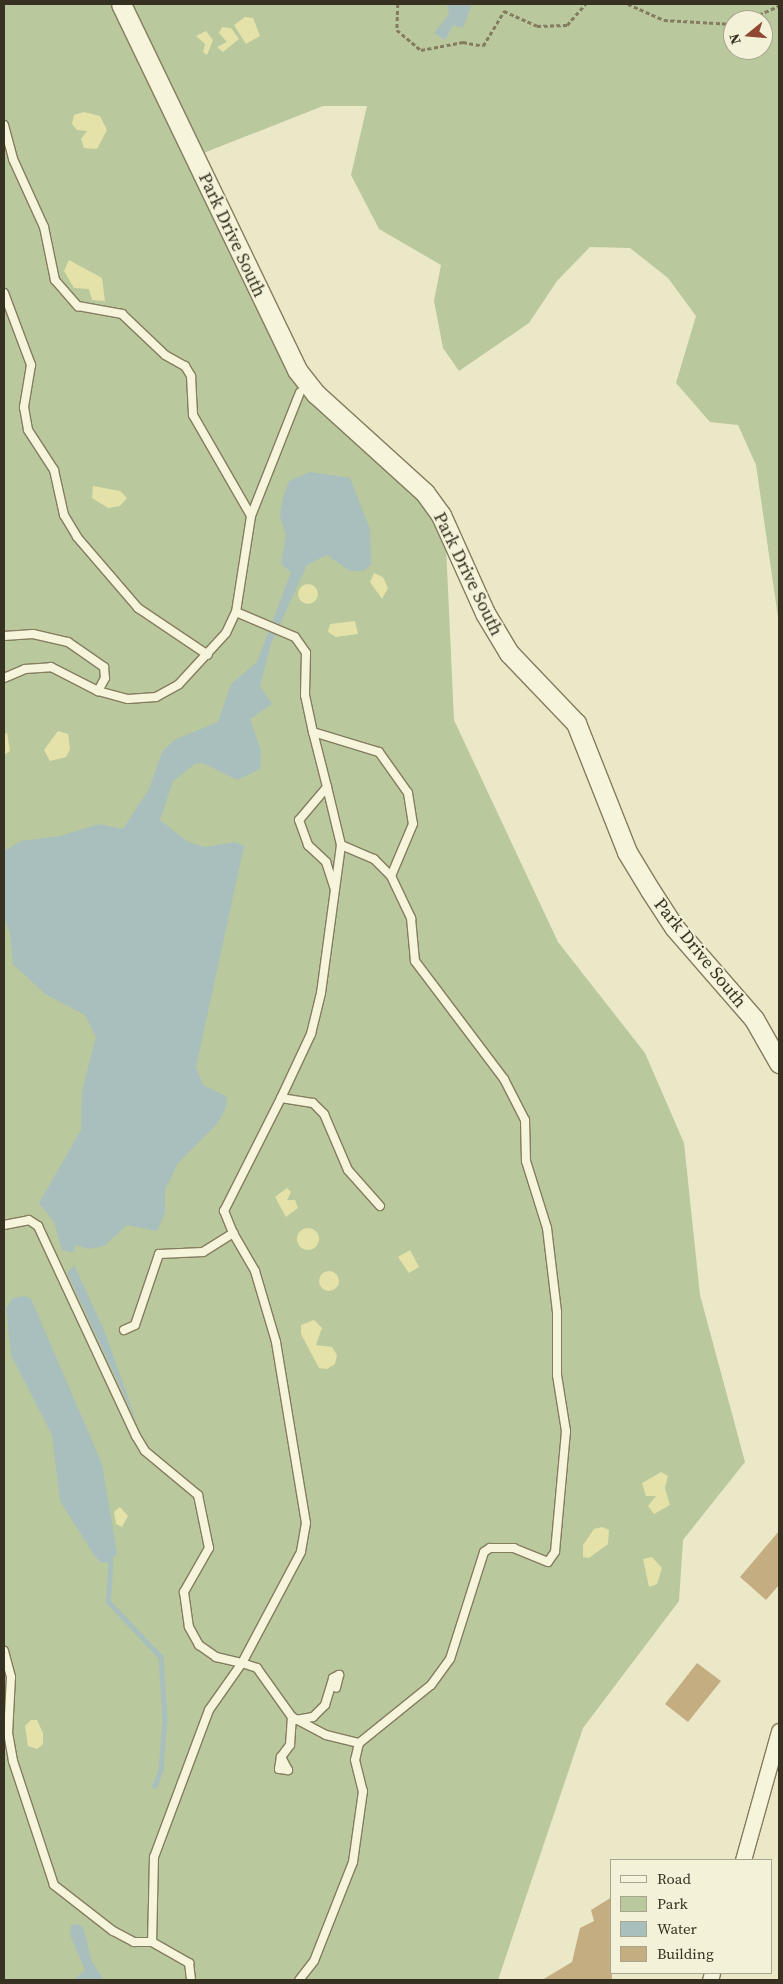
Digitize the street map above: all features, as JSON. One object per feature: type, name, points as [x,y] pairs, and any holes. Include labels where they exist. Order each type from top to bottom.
[{"type":"street","name":"Park Drive South","points":[[121,4],[297,370],[316,394],[425,492],[442,515],[485,613],[509,653],[576,723],[628,852],[650,890],[674,927],[754,1019],[779,1063]]},
{"type":"street","points":[[743,1859],[779,1731]]},
{"type":"lane","points":[[4,125],[16,168],[44,227],[55,280],[78,306],[122,314],[166,355],[185,366],[191,376],[193,416],[251,516]]},
{"type":"lane","points":[[4,293],[31,365],[24,408],[28,430],[54,470],[64,515],[76,537],[138,608],[208,655]]},
{"type":"lane","points":[[4,678],[25,669],[51,666],[98,691],[128,699],[156,697],[179,684],[208,655],[236,612],[251,516],[300,392]]},
{"type":"lane","points":[[152,1942],[154,1857],[209,1710],[242,1663],[301,1552],[306,1523],[276,1342],[255,1270],[233,1233],[224,1211],[311,1034],[336,894],[341,845],[305,695],[306,653],[296,637],[280,628],[236,612]]},
{"type":"lane","points":[[4,636],[40,634],[68,642],[104,667],[105,678],[98,691]]},
{"type":"lane","points":[[313,732],[379,752],[408,793],[413,824],[391,876]]},
{"type":"lane","points":[[328,787],[299,820],[308,845],[326,862],[336,894]]},
{"type":"lane","points":[[299,1980],[314,1960],[353,1862],[363,1791],[355,1760],[359,1743],[432,1685],[450,1659],[484,1552],[490,1548],[514,1548],[548,1562],[555,1552],[566,1431],[557,1375],[557,1312],[547,1228],[526,1161],[525,1120],[504,1079],[415,960],[411,918],[391,876],[374,859],[341,845]]},
{"type":"lane","points":[[281,1098],[313,1102],[324,1114],[348,1170],[380,1206]]},
{"type":"lane","points":[[4,1225],[29,1220],[38,1226],[136,1436],[145,1450],[198,1495],[209,1548],[184,1592],[189,1627],[199,1646],[216,1657],[257,1668],[294,1718],[326,1735],[359,1743]]},
{"type":"lane","points":[[124,1330],[135,1325],[159,1254],[203,1252],[233,1233]]},
{"type":"lane","points":[[4,1651],[11,1677],[8,1734],[13,1762],[54,1885],[112,1931],[134,1942],[152,1942],[189,1963],[191,1980]]},
{"type":"lane","points":[[294,1718],[312,1717],[325,1705],[333,1678],[340,1675],[336,1688]]},
{"type":"lane","points":[[281,1757],[290,1745],[294,1718]]},
{"type":"path","points":[[398,4],[397,30],[421,50],[463,42],[483,46],[504,11],[524,23],[567,25],[585,4]]},
{"type":"path","points":[[628,4],[664,20],[723,23]]},
{"type":"green space","points":[[4,4],[114,4],[295,381],[418,494],[446,546],[454,720],[558,942],[645,1053],[684,1143],[700,1295],[745,1462],[683,1540],[679,1601],[583,1728],[498,1980],[4,1980]]},
{"type":"green space","points":[[130,4],[779,4],[779,624],[756,465],[738,425],[710,422],[676,383],[696,316],[668,278],[630,248],[590,247],[557,281],[529,323],[459,371],[443,348],[434,301],[441,265],[379,229],[351,175],[367,106],[323,106],[201,154]]},
{"type":"sand","points":[[245,17],[253,18],[260,36],[246,44],[234,25]]},
{"type":"sand","points":[[222,27],[231,28],[239,39],[223,52],[217,47],[227,42],[219,33]]},
{"type":"sand","points":[[206,31],[213,40],[207,55],[203,52],[205,44],[196,36]]},
{"type":"sand","points":[[84,112],[100,116],[107,130],[97,149],[84,148],[81,139],[87,131],[77,130],[72,124],[74,115]]},
{"type":"sand","points":[[69,260],[102,278],[105,301],[92,300],[89,289],[74,288],[64,271]]},
{"type":"sand","points":[[93,486],[120,491],[127,498],[120,506],[108,508],[92,498]]},
{"type":"sand","points":[[374,573],[383,577],[388,588],[382,599],[370,582]]},
{"type":"sand","points":[[308,584],[315,587],[318,594],[315,601],[308,604],[301,601],[298,594],[301,587]]},
{"type":"sand","points":[[355,621],[358,634],[336,637],[328,632],[330,624]]},
{"type":"sand","points":[[58,731],[68,734],[70,749],[66,757],[50,761],[44,750]]},
{"type":"sand","points":[[7,733],[10,751],[4,755],[4,734]]},
{"type":"sand","points":[[287,1188],[291,1192],[287,1200],[295,1200],[298,1208],[286,1217],[275,1197]]},
{"type":"sand","points":[[308,1228],[316,1231],[319,1239],[316,1247],[308,1250],[300,1247],[297,1239],[300,1231]]},
{"type":"sand","points":[[410,1250],[419,1267],[409,1273],[398,1257]]},
{"type":"sand","points":[[329,1271],[336,1274],[339,1281],[336,1288],[329,1291],[322,1288],[319,1281],[322,1274]]},
{"type":"sand","points":[[314,1320],[322,1328],[316,1345],[332,1347],[337,1355],[335,1364],[327,1369],[319,1368],[301,1334],[301,1325]]},
{"type":"sand","points":[[661,1472],[668,1476],[665,1488],[670,1505],[654,1514],[648,1506],[656,1496],[646,1496],[642,1483]]},
{"type":"sand","points":[[120,1507],[128,1516],[122,1527],[116,1524],[114,1512]]},
{"type":"sand","points":[[602,1527],[609,1530],[608,1544],[589,1558],[583,1557],[583,1545],[594,1529]]},
{"type":"sand","points":[[652,1557],[662,1568],[657,1584],[649,1587],[643,1559]]},
{"type":"sand","points":[[31,1720],[37,1720],[43,1733],[43,1744],[37,1749],[28,1746],[25,1726]]},
{"type":"water","points":[[447,4],[472,4],[463,28],[453,25],[445,40],[434,33],[449,14]]},
{"type":"water","points":[[310,472],[350,478],[370,529],[371,565],[364,571],[350,571],[327,555],[307,565],[271,644],[260,686],[272,704],[250,719],[261,751],[260,769],[237,780],[203,763],[195,764],[173,781],[160,820],[188,842],[205,847],[235,842],[244,846],[196,1067],[203,1085],[227,1097],[226,1108],[217,1124],[178,1163],[165,1190],[165,1213],[157,1231],[127,1225],[104,1246],[89,1249],[75,1245],[74,1253],[62,1250],[54,1222],[39,1203],[81,1130],[82,1091],[96,1037],[85,1015],[45,994],[13,964],[10,933],[4,919],[4,851],[21,841],[60,836],[99,824],[123,829],[149,789],[162,752],[174,740],[218,722],[231,684],[257,662],[291,572],[281,564],[286,535],[280,516],[283,498],[289,481]]},
{"type":"water","points":[[74,1265],[104,1330],[138,1425],[67,1273]]},
{"type":"water","points":[[25,1296],[31,1299],[102,1464],[117,1553],[111,1562],[101,1563],[94,1555],[60,1501],[52,1435],[11,1355],[6,1308],[13,1298]]},
{"type":"water","points":[[77,1924],[83,1927],[92,1962],[104,1980],[74,1980],[85,1970],[70,1935],[71,1925]]},
{"type":"building","points":[[779,1531],[779,1585],[766,1600],[740,1577]]},
{"type":"building","points":[[697,1663],[721,1681],[688,1722],[665,1704]]},
{"type":"building","points":[[610,1898],[610,1974],[612,1974],[612,1980],[542,1980],[572,1962],[580,1928],[594,1921],[591,1910]]},
{"type":"waterway","points":[[111,1562],[108,1601],[161,1657],[165,1719],[161,1770],[155,1786]]}]
